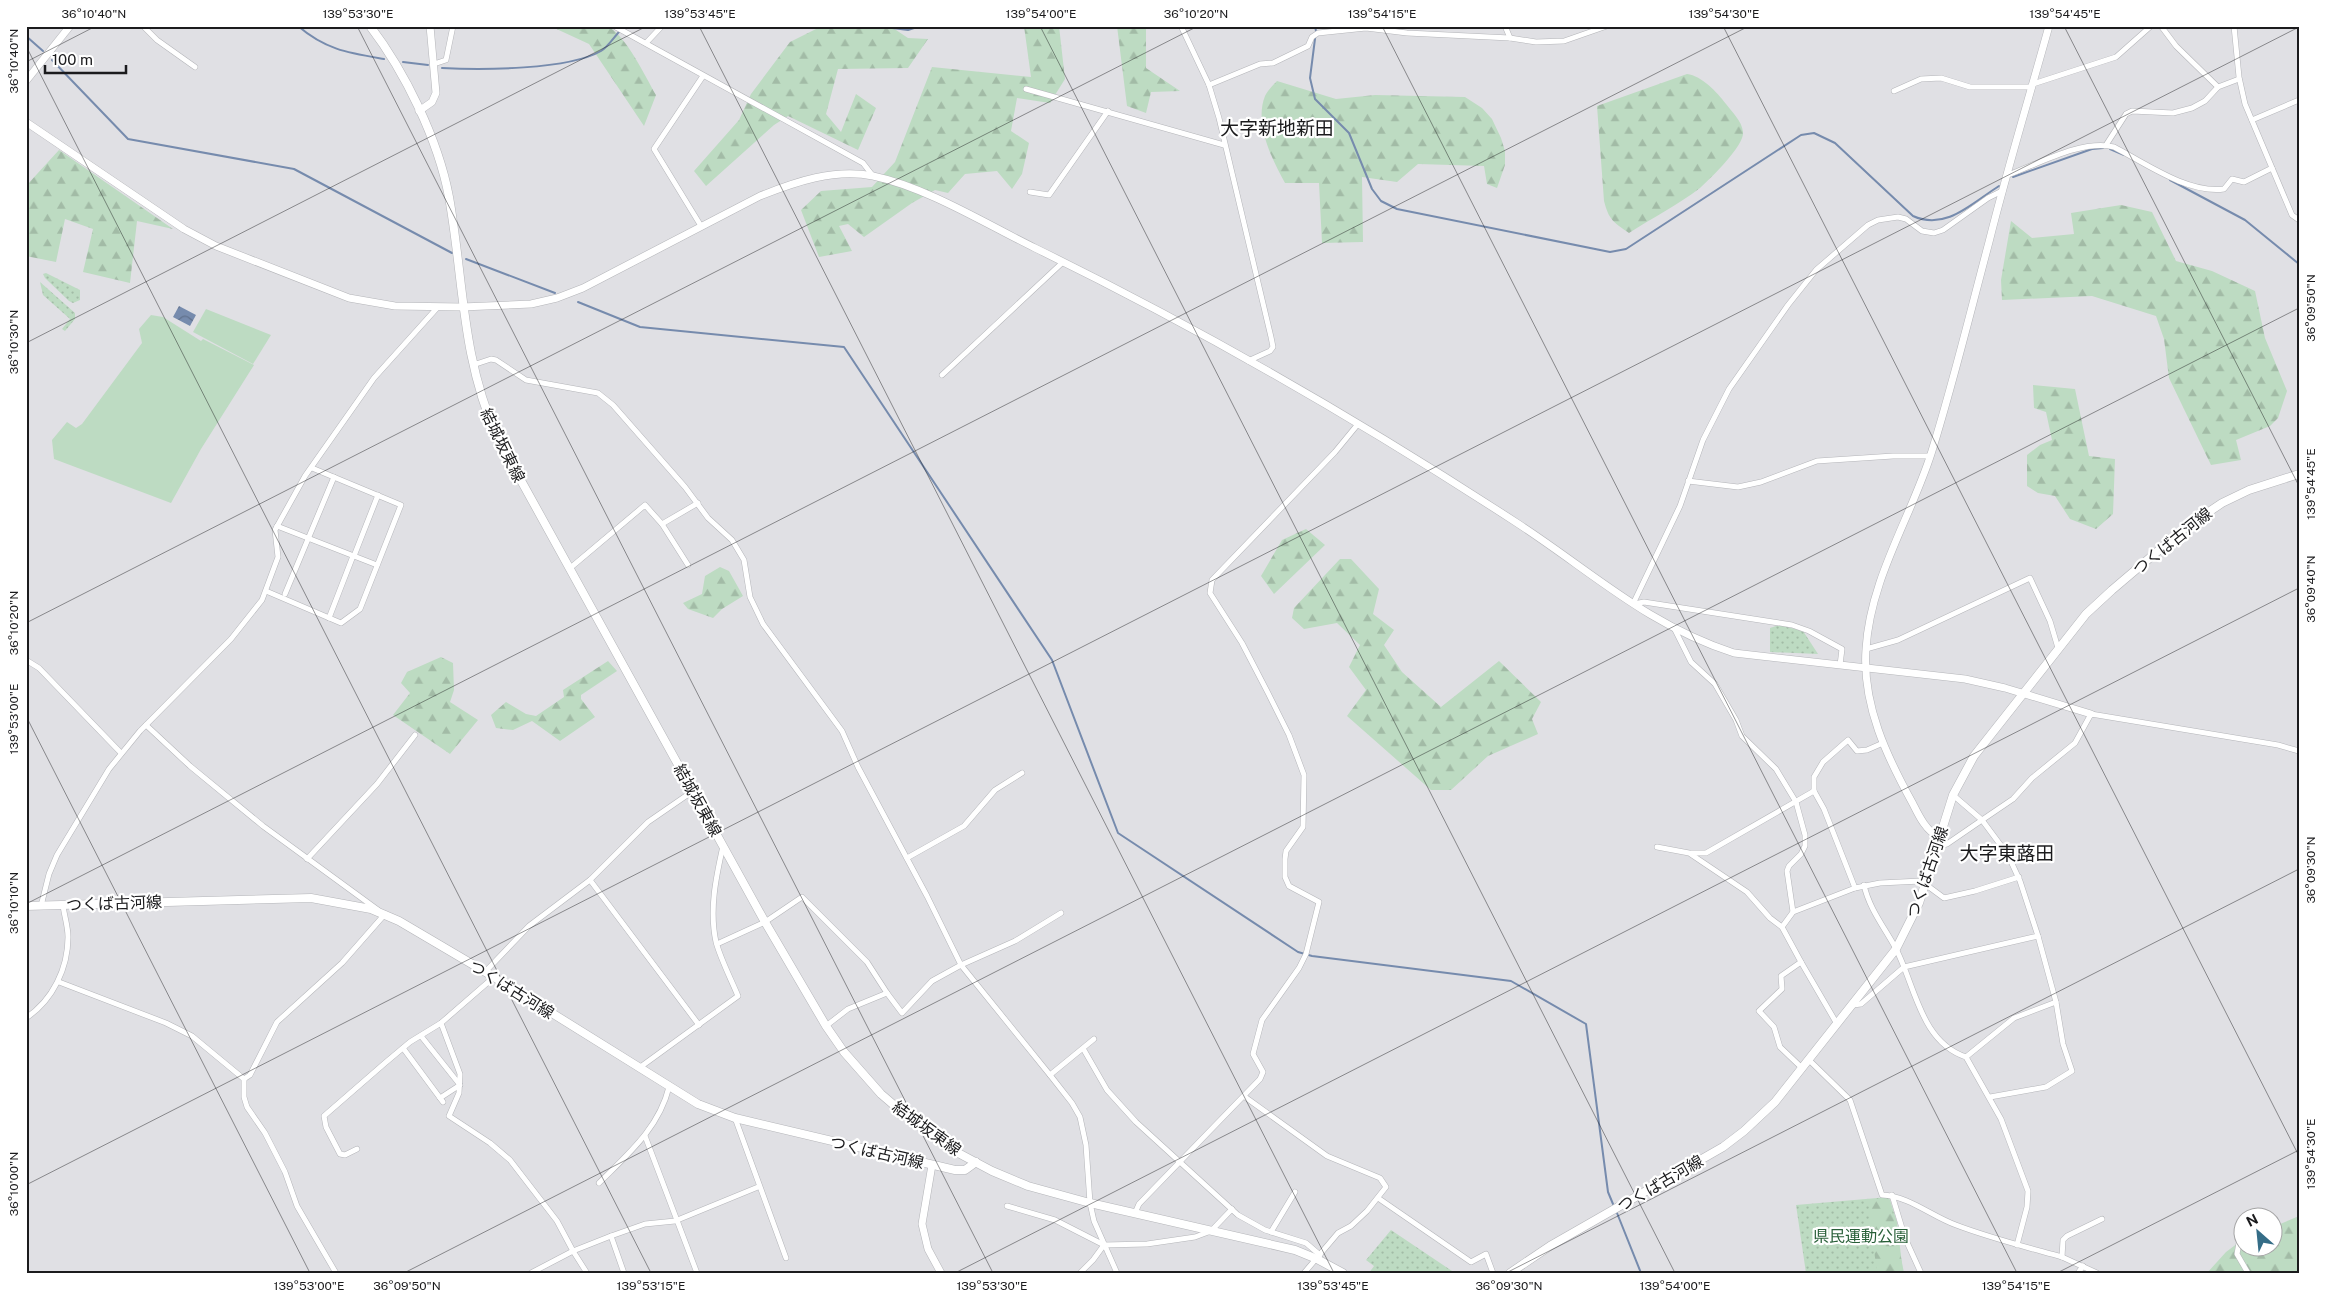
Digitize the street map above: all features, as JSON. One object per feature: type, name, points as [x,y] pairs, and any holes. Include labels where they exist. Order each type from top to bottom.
[{"type":"main road","name":"結城坂東線","points":[[370,26],[396,65],[419,110],[439,162],[449,196],[462,307],[472,365],[484,407],[504,452],[766,922],[826,1026],[855,1066],[895,1106],[935,1138],[976,1162],[1028,1186],[1090,1203],[1295,1250],[1319,1257],[1343,1273]]},
{"type":"main road","name":"つくば古河線","points":[[1510,1273],[1550,1246],[1723,1147],[1765,1113],[1837,1025],[1896,948],[1919,903],[1953,795],[1974,756],[2086,614],[2203,514],[2249,490],[2299,474]]},
{"type":"main road","name":"つくば古河線","points":[[26,906],[311,898],[334,900],[382,913],[494,977],[698,1104],[735,1118],[932,1166],[960,1171],[970,1168],[976,1162]]},
{"type":"street","points":[[26,81],[70,26]]},
{"type":"street","points":[[143,26],[157,40],[195,67]]},
{"type":"street","points":[[419,110],[432,102],[436,93],[430,26]]},
{"type":"street","points":[[434,64],[446,60],[453,26]]},
{"type":"street","points":[[614,26],[863,163],[873,176]]},
{"type":"street","points":[[646,43],[662,26]]},
{"type":"street","points":[[1181,26],[1209,84],[1219,118],[1273,347],[1270,351],[1248,361]]},
{"type":"street","points":[[1317,26],[1318,32]]},
{"type":"street","points":[[1504,26],[1510,38]]},
{"type":"street","points":[[1209,84],[1260,64],[1273,63],[1308,46],[1312,37],[1318,32],[1366,28],[1407,33],[1510,38],[1536,42],[1564,41],[1607,26]]},
{"type":"street","points":[[1939,837],[1930,832],[1919,814],[1884,743],[1871,706],[1866,649],[1871,609],[1877,589],[1930,456],[1954,376],[2049,26]]},
{"type":"street","points":[[1894,91],[1921,79],[1941,78],[1970,87],[2032,86],[2116,57],[2151,26]]},
{"type":"street","points":[[2161,26],[2176,46],[2218,86]]},
{"type":"street","points":[[2234,26],[2239,79],[2245,104],[2292,215],[2299,220]]},
{"type":"street","points":[[701,226],[654,149],[703,76]]},
{"type":"street","points":[[2106,145],[2126,114],[2132,111],[2173,113],[2192,108],[2205,101],[2218,86],[2239,79]]},
{"type":"street","points":[[1026,89],[1224,145]]},
{"type":"street","points":[[2252,120],[2299,100]]},
{"type":"street","points":[[1030,192],[1049,195],[1108,111]]},
{"type":"street","points":[[26,122],[184,229],[216,246],[349,298],[395,306],[437,308],[531,304],[557,298],[583,288],[760,196],[790,184],[818,177],[848,174],[873,176],[926,194],[1063,262],[1248,361],[1358,424],[1513,520],[1633,604],[1675,630],[1734,653],[1840,665],[1866,666],[1964,679],[2023,693],[2091,714],[2278,745],[2299,751]]},
{"type":"street","points":[[2008,175],[2084,147],[2106,145],[2114,147],[2187,184],[2211,191],[2224,189],[2232,179],[2244,182],[2272,168]]},
{"type":"street","points":[[1633,604],[1680,506],[1703,440],[1729,389],[1788,305],[1816,270],[1868,225],[1878,220],[1898,217],[1906,219],[1922,231],[1934,233],[1943,230],[1988,198],[2003,191]]},
{"type":"street","points":[[942,375],[1063,262]]},
{"type":"street","points":[[41,906],[49,874],[57,855],[109,769],[146,724],[231,639],[248,619],[266,591],[278,557],[275,533],[277,526],[312,468],[374,378],[437,308]]},
{"type":"street","points":[[472,365],[491,359],[496,360],[526,380],[598,393],[613,405],[698,503],[708,518],[732,540],[744,560],[750,597],[763,624],[842,731],[858,766],[961,965],[1050,1074],[1072,1103],[1080,1118],[1086,1145],[1090,1203],[1094,1221],[1118,1273]]},
{"type":"street","points":[[1134,1213],[1139,1204],[1245,1097],[1260,1079],[1262,1072],[1253,1054],[1262,1020],[1306,954],[1319,902],[1289,886],[1284,866],[1286,851],[1303,827],[1304,775],[1289,735],[1268,693],[1242,644],[1210,593],[1210,587],[1212,580],[1335,452],[1358,424]]},
{"type":"street","points":[[1688,481],[1738,487],[1762,482],[1817,461],[1893,456],[1930,456]]},
{"type":"street","points":[[266,591],[342,623],[360,609],[401,505],[312,468]]},
{"type":"street","points":[[286,594],[334,477]]},
{"type":"street","points":[[330,618],[378,495]]},
{"type":"street","points":[[662,524],[698,503]]},
{"type":"street","points":[[569,569],[645,505],[662,524],[688,564]]},
{"type":"street","points":[[277,526],[377,565]]},
{"type":"street","points":[[1866,649],[1898,640],[2030,578],[2050,621],[2058,648]]},
{"type":"street","points":[[1633,604],[1644,602],[1792,625],[1809,631],[1842,649],[1840,665]]},
{"type":"street","points":[[1675,630],[1691,662],[1715,684],[1736,720],[1742,736],[1776,769],[1796,802],[1805,835],[1805,846],[1787,871],[1793,912]]},
{"type":"street","points":[[26,660],[39,668],[121,753]]},
{"type":"street","points":[[1935,848],[1939,848],[2013,799],[2032,778],[2075,743],[2091,714]]},
{"type":"street","points":[[146,724],[190,766],[307,859],[382,913],[342,963],[277,1022],[250,1075],[244,1079]]},
{"type":"street","points":[[307,859],[376,784],[415,735]]},
{"type":"street","points":[[1855,888],[1824,809],[1814,791],[1814,777],[1823,762],[1848,740],[1857,752],[1884,743]]},
{"type":"street","points":[[907,858],[964,826],[996,790],[1022,773]]},
{"type":"street","points":[[485,972],[529,926],[590,880],[648,822],[693,790]]},
{"type":"street","points":[[1657,847],[1689,853],[1706,853],[1814,791]]},
{"type":"street","points":[[1953,795],[1982,820],[2006,849],[2019,877],[2038,936],[2056,1002],[2063,1044],[2072,1071],[2046,1087],[1990,1097]]},
{"type":"street","points":[[639,1068],[738,996],[717,944],[713,924],[715,884],[723,845]]},
{"type":"street","points":[[1689,853],[1747,892],[1770,918],[1782,927],[1837,1025]]},
{"type":"street","points":[[1782,927],[1793,912],[1864,885],[1921,881],[1926,882],[1944,898],[1975,891],[2019,877]]},
{"type":"street","points":[[590,880],[699,1025]]},
{"type":"street","points":[[1864,885],[1867,897],[1896,948],[1918,1007],[1945,1046],[1956,1054],[1966,1057],[1990,1097],[2028,1191],[2027,1207],[2016,1245]]},
{"type":"street","points":[[717,944],[766,922],[802,897],[867,962],[887,994],[902,1013],[932,981],[961,965],[1015,941],[1061,913]]},
{"type":"street","points":[[26,1018],[42,1004],[59,982],[68,938],[62,905]]},
{"type":"street","points":[[1853,1004],[1861,1004],[1904,967],[2038,936]]},
{"type":"street","points":[[1801,962],[1781,976],[1782,989],[1760,1011],[1774,1027],[1780,1047],[1802,1068]]},
{"type":"street","points":[[357,1149],[345,1155],[338,1152],[326,1127],[324,1116],[403,1048],[441,1024],[494,977]]},
{"type":"street","points":[[59,982],[166,1023],[192,1036],[244,1079]]},
{"type":"street","points":[[826,1026],[848,1009],[887,994]]},
{"type":"street","points":[[1966,1057],[2014,1018],[2056,1002]]},
{"type":"street","points":[[441,1024],[459,1066],[460,1085],[458,1098],[448,1114],[450,1118],[490,1143],[510,1160],[557,1221],[572,1251],[587,1273]]},
{"type":"street","points":[[421,1036],[460,1085]]},
{"type":"street","points":[[1050,1074],[1084,1050],[1094,1039]]},
{"type":"street","points":[[403,1048],[442,1100],[460,1085]]},
{"type":"street","points":[[1084,1050],[1107,1090],[1136,1122],[1232,1209],[1272,1232],[1306,1243],[1319,1257]]},
{"type":"street","points":[[1809,1060],[1850,1100],[1882,1195],[1892,1196],[1920,1206],[1953,1224],[2016,1245],[2062,1257],[2097,1273]]},
{"type":"street","points":[[244,1079],[244,1097],[247,1107],[264,1133],[288,1177],[297,1206],[336,1273]]},
{"type":"street","points":[[599,1183],[644,1136],[662,1111],[669,1087]]},
{"type":"street","points":[[1245,1097],[1327,1156],[1380,1178],[1386,1187],[1358,1221],[1334,1236],[1319,1257],[1304,1273]]},
{"type":"street","points":[[735,1118],[758,1187],[786,1258]]},
{"type":"street","points":[[644,1136],[697,1273]]},
{"type":"street","points":[[932,1166],[922,1224],[928,1250],[941,1273]]},
{"type":"street","points":[[530,1273],[572,1251],[611,1236],[645,1224],[676,1220],[758,1187]]},
{"type":"street","points":[[1272,1232],[1295,1192]]},
{"type":"street","points":[[1892,1196],[1905,1238],[1921,1273]]},
{"type":"street","points":[[1378,1198],[1468,1261],[1473,1262],[1486,1254],[1493,1273]]},
{"type":"street","points":[[1007,1206],[1055,1220],[1104,1245],[1172,1242],[1211,1231],[1232,1209]]},
{"type":"street","points":[[2062,1257],[2063,1240],[2067,1236],[2102,1219]]},
{"type":"street","points":[[611,1236],[624,1273]]},
{"type":"street","points":[[1080,1273],[1104,1245]]},
{"type":"street","points":[[2239,1256],[2248,1273]]},
{"type":"street","points":[[2078,1273],[2083,1266]]},
{"type":"green space","points":[[550,26],[607,26],[621,38],[656,95],[644,126],[589,44]]},
{"type":"green space","points":[[822,26],[890,26],[908,38],[928,39],[908,68],[838,69],[826,114],[841,132],[856,94],[876,108],[858,150],[788,116],[774,125],[706,186],[694,171],[739,120],[751,94],[790,42]]},
{"type":"green space","points":[[1024,26],[1059,26],[1065,79],[1050,103],[1017,98],[1011,131],[1029,143],[1022,174],[1012,189],[997,171],[965,174],[948,193],[935,190],[912,203],[864,237],[848,224],[839,226],[852,251],[819,257],[801,210],[821,191],[872,187],[895,162],[932,67],[1031,77]]},
{"type":"green space","points":[[1117,26],[1146,26],[1146,68],[1180,91],[1151,92],[1146,113],[1127,106]]},
{"type":"green space","points":[[1687,74],[1693,75],[1709,85],[1734,113],[1742,128],[1742,138],[1726,162],[1700,188],[1629,233],[1612,220],[1604,201],[1597,106]]},
{"type":"green space","points":[[1277,81],[1336,99],[1375,95],[1465,97],[1482,108],[1492,119],[1501,138],[1505,151],[1505,165],[1497,188],[1487,184],[1484,166],[1418,164],[1397,182],[1362,177],[1363,242],[1322,243],[1319,183],[1285,183],[1266,141],[1263,129],[1262,107],[1266,94]]},
{"type":"green space","points":[[59,150],[173,229],[137,221],[130,283],[83,272],[93,229],[65,219],[56,262],[26,256],[26,186]]},
{"type":"green space","points":[[2121,205],[2152,212],[2176,261],[2212,271],[2255,291],[2265,338],[2287,391],[2278,418],[2270,426],[2236,440],[2241,460],[2211,465],[2169,378],[2164,339],[2156,316],[2092,296],[2002,300],[2001,280],[2011,221],[2032,238],[2074,234],[2071,213]]},
{"type":"green space","points":[[46,273],[80,290],[80,300],[73,303],[69,301],[45,278],[43,274]]},
{"type":"green space","points":[[40,282],[75,313],[75,319],[65,331],[62,329],[70,319],[43,295]]},
{"type":"green space","points":[[206,309],[271,335],[253,364],[193,332]]},
{"type":"green space","points":[[151,315],[163,317],[201,341],[203,339],[254,365],[201,449],[171,503],[54,459],[52,440],[67,422],[76,428],[82,424],[142,343],[139,329]]},
{"type":"green space","points":[[2033,385],[2075,389],[2089,456],[2115,459],[2113,514],[2096,529],[2070,519],[2055,496],[2038,493],[2027,486],[2027,455],[2040,445],[2052,440],[2046,412],[2034,408]]},
{"type":"green space","points":[[1306,529],[1325,545],[1274,594],[1261,576],[1282,540]]},
{"type":"green space","points":[[1340,559],[1351,559],[1379,589],[1373,614],[1394,630],[1384,645],[1402,672],[1441,707],[1499,661],[1541,702],[1532,719],[1538,734],[1488,756],[1451,790],[1431,790],[1347,716],[1366,690],[1349,667],[1360,645],[1337,623],[1304,629],[1292,618],[1294,608]]},
{"type":"green space","points":[[720,567],[729,571],[743,596],[722,609],[713,618],[688,609],[683,603],[702,594],[705,576]]},
{"type":"green space","points":[[1779,625],[1803,631],[1818,654],[1770,652],[1770,628]]},
{"type":"green space","points":[[441,657],[453,663],[454,690],[450,702],[478,720],[450,754],[393,715],[410,693],[401,683],[407,672]]},
{"type":"green space","points":[[608,661],[617,671],[581,695],[581,699],[595,717],[560,741],[532,721],[513,730],[496,728],[491,715],[506,702],[526,714],[536,716],[564,697],[563,690]]},
{"type":"green space","name":"県民運動公園","points":[[1889,1197],[1897,1222],[1903,1273],[1806,1273],[1796,1205]]},
{"type":"green space","points":[[1871,1199],[1890,1200],[1904,1273],[1877,1273],[1870,1218]]},
{"type":"green space","points":[[2299,1216],[2299,1273],[2207,1273],[2232,1248],[2232,1256],[2282,1256],[2282,1223]]},
{"type":"green space","points":[[1391,1230],[1455,1273],[1369,1273],[1374,1266],[1366,1260]]},
{"type":"water","points":[[179,306],[196,315],[190,326],[173,317]]},
{"type":"waterway","points":[[298,26],[318,40],[338,49],[384,59]]},
{"type":"waterway","points":[[877,26],[908,30],[920,26]]},
{"type":"waterway","points":[[1315,26],[1310,78],[1315,99],[1349,133],[1372,189],[1381,201],[1397,209],[1610,252],[1626,249],[1801,135],[1814,133],[1835,143],[1913,216],[1925,220],[1948,218],[1969,207],[1999,186]]},
{"type":"waterway","points":[[442,68],[501,69],[568,62],[601,51],[619,32]]},
{"type":"waterway","points":[[26,36],[43,51]]},
{"type":"waterway","points":[[52,60],[128,139],[294,169],[452,253]]},
{"type":"waterway","points":[[403,62],[428,65]]},
{"type":"waterway","points":[[2013,177],[2092,149],[2103,148]]},
{"type":"waterway","points":[[2110,149],[2124,155]]},
{"type":"waterway","points":[[2170,180],[2245,220],[2299,264]]},
{"type":"waterway","points":[[466,259],[555,293]]},
{"type":"waterway","points":[[578,302],[640,327],[844,347],[1052,660],[1118,833],[1298,952],[1312,956],[1511,981],[1586,1024],[1608,1192],[1613,1204]]},
{"type":"waterway","points":[[1617,1213],[1641,1273]]},
{"type":"district","name":"大字新地新田","points":[[1277,128]]},
{"type":"district","name":"大字東蕗田","points":[[2007,853]]}]
